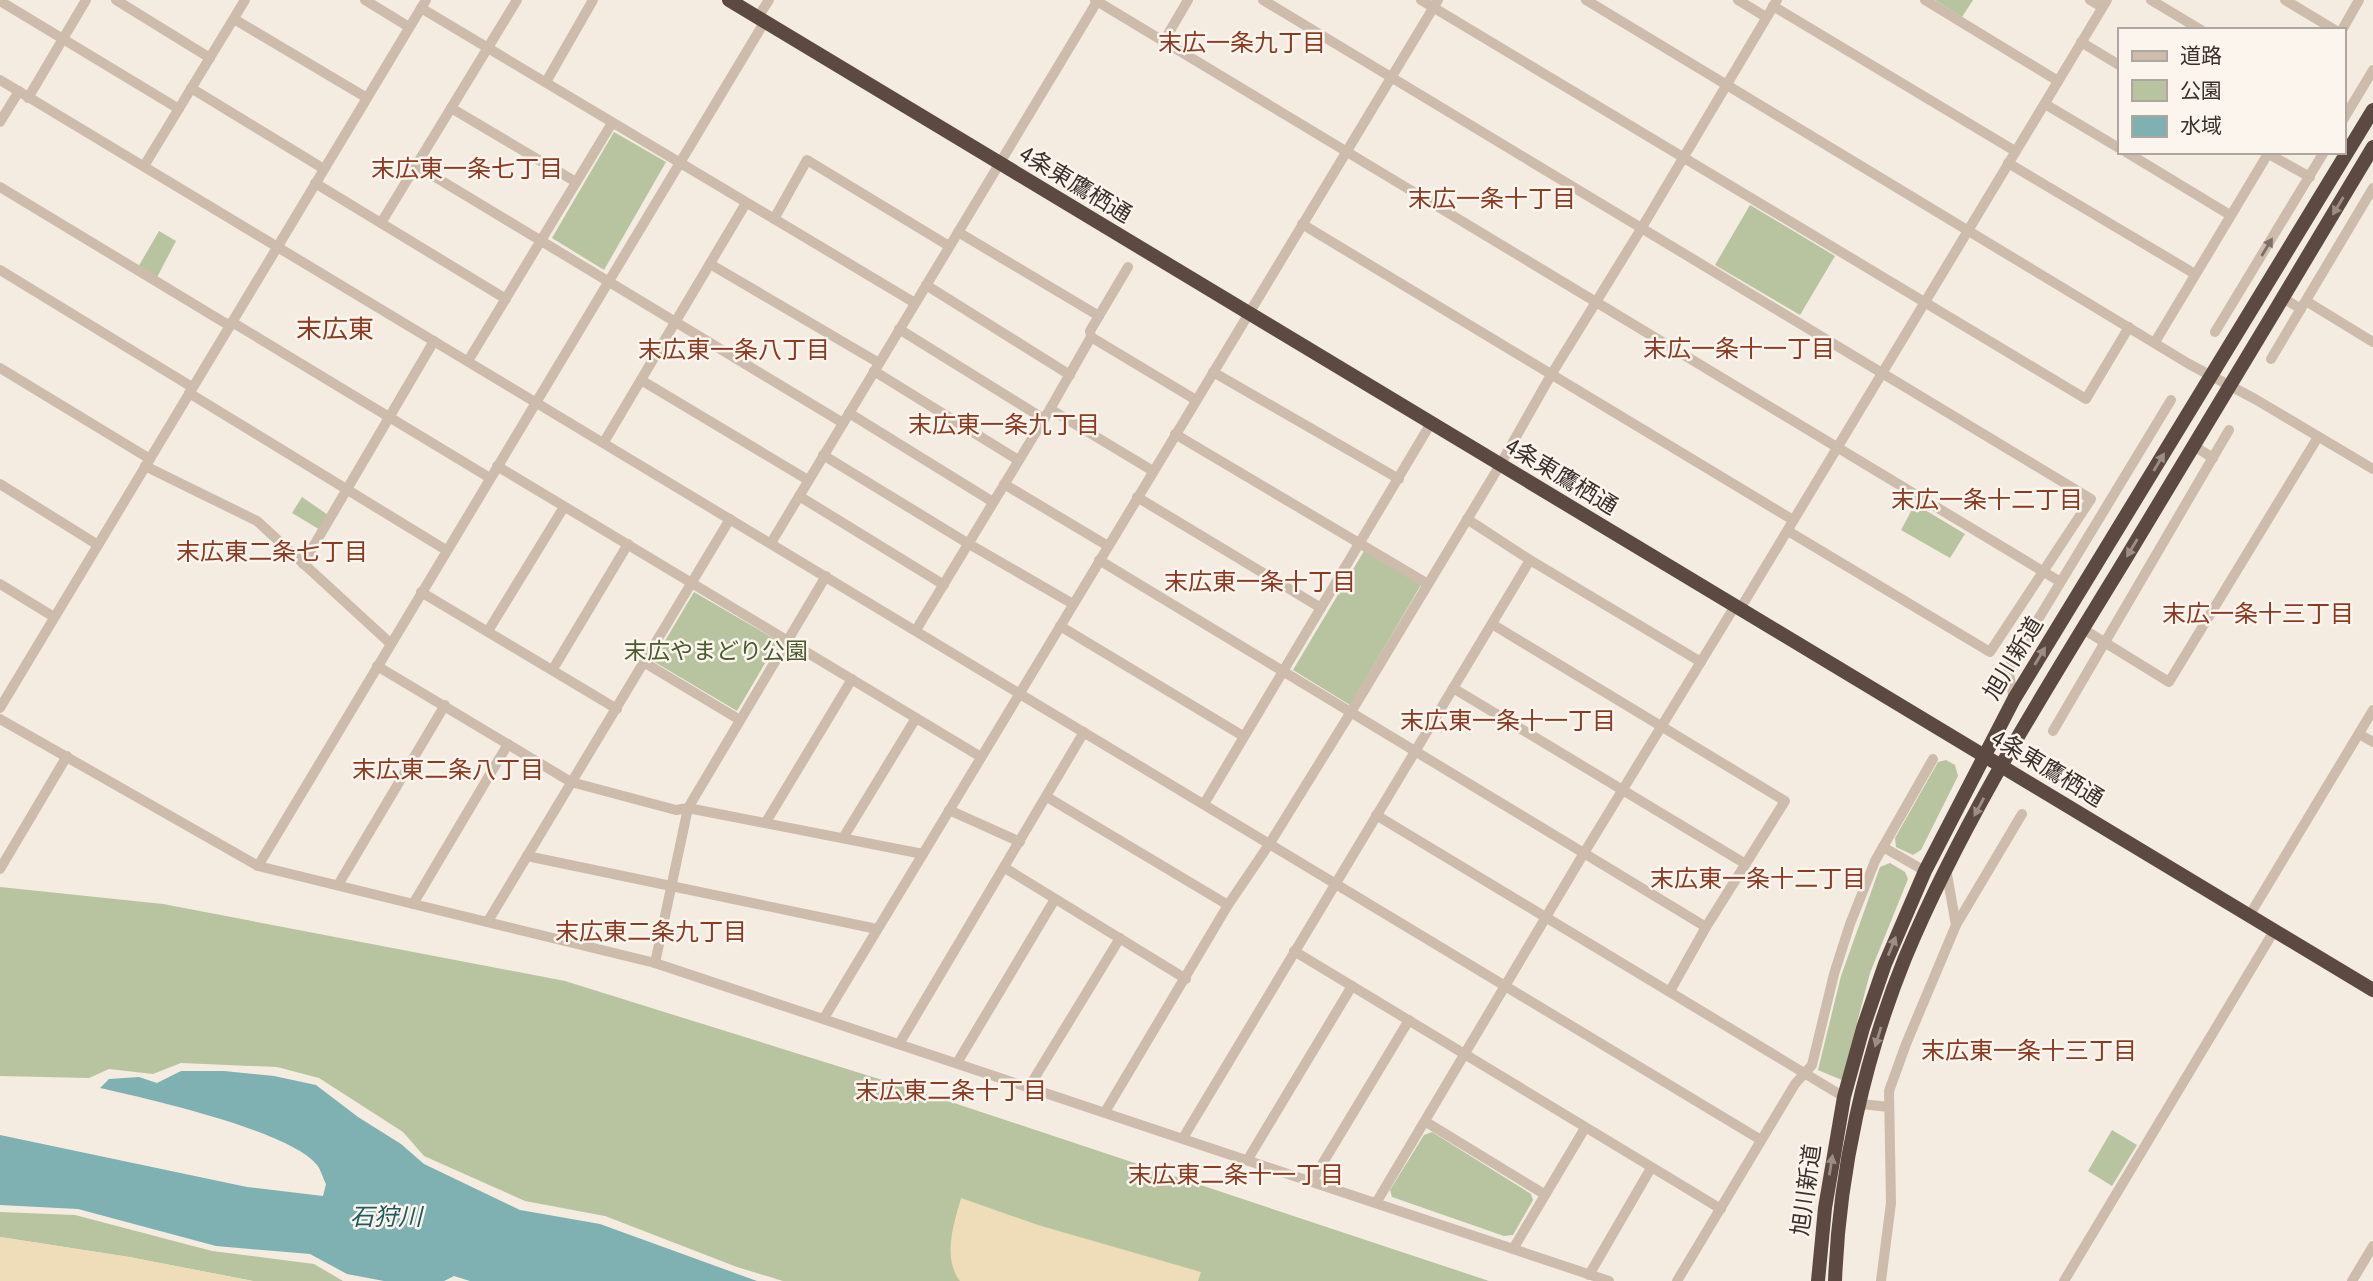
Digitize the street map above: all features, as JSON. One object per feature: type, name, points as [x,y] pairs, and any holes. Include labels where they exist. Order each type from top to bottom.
[{"type":"highway","name":"4条東鷹栖通","points":[[729,0],[2373,990]]},
{"type":"highway","name":"旭川新道","points":[[1818,1281],[1825,1208],[1844,1097],[1863,1028],[1885,964],[1925,871],[2014,699],[2373,110]]},
{"type":"highway","name":"旭川新道","points":[[1835,1281],[1846,1182],[1861,1104],[1880,1032],[1904,962],[1946,869],[2001,766],[2373,148]]},
{"type":"street","points":[[29,98],[86,0]]},
{"type":"street","points":[[116,0],[210,58]]},
{"type":"street","points":[[365,0],[410,27]]},
{"type":"street","points":[[381,223],[517,0]]},
{"type":"street","points":[[546,82],[593,0]]},
{"type":"street","points":[[258,866],[680,163],[762,19],[769,0]]},
{"type":"street","points":[[771,543],[1097,0],[2059,581]]},
{"type":"street","points":[[1164,41],[1188,0]]},
{"type":"street","points":[[1263,0],[2091,499],[1990,652],[1788,531]]},
{"type":"street","points":[[1421,0],[1436,4],[2086,399],[2129,327]]},
{"type":"street","points":[[1586,0],[2129,327],[2373,469]]},
{"type":"street","points":[[1738,0],[1766,17]]},
{"type":"street","points":[[1925,0],[2058,81]]},
{"type":"street","points":[[1376,1203],[1584,853],[1701,662],[1788,531],[2104,4],[2090,0]]},
{"type":"street","points":[[2151,0],[2198,28]]},
{"type":"street","points":[[2285,0],[2332,28]]},
{"type":"street","points":[[2343,28],[2359,0]]},
{"type":"street","points":[[0,1],[179,109]]},
{"type":"street","points":[[144,166],[233,19],[240,2]]},
{"type":"street","points":[[1105,1112],[1228,905],[1351,712],[1775,3],[2015,151]]},
{"type":"street","points":[[0,708],[423,4],[487,48],[915,303]]},
{"type":"street","points":[[824,1018],[1436,4]]},
{"type":"street","points":[[233,19],[367,98]]},
{"type":"street","points":[[2081,42],[2118,64]]},
{"type":"street","points":[[2345,117],[2372,74]]},
{"type":"street","points":[[0,80],[1762,1140]]},
{"type":"street","points":[[191,88],[324,169]]},
{"type":"street","points":[[0,122],[19,91]]},
{"type":"street","points":[[2045,104],[2118,147]]},
{"type":"street","points":[[451,108],[576,182]]},
{"type":"street","points":[[468,361],[612,123]]},
{"type":"street","points":[[2129,154],[2230,215]]},
{"type":"street","points":[[2155,342],[2266,154]]},
{"type":"street","points":[[2269,154],[2310,177]]},
{"type":"street","points":[[2215,332],[2323,154]]},
{"type":"street","points":[[774,219],[807,160],[949,246]]},
{"type":"street","points":[[2008,163],[2195,274]]},
{"type":"street","points":[[417,166],[608,281],[993,502]]},
{"type":"street","points":[[315,183],[506,299]]},
{"type":"street","points":[[0,187],[490,478]]},
{"type":"street","points":[[2271,359],[2373,188]]},
{"type":"street","points":[[604,442],[746,203]]},
{"type":"street","points":[[1302,224],[1794,520]]},
{"type":"street","points":[[958,232],[1099,316]]},
{"type":"street","points":[[710,264],[877,367],[1018,460]]},
{"type":"street","points":[[916,630],[1070,375],[1091,337],[1090,331],[1128,267]]},
{"type":"street","points":[[0,270],[446,550]]},
{"type":"street","points":[[926,285],[1070,375]]},
{"type":"street","points":[[2283,298],[2304,305],[2373,342]]},
{"type":"street","points":[[2231,306],[2246,316]]},
{"type":"street","points":[[899,329],[1153,471]]},
{"type":"street","points":[[1091,337],[1196,400]]},
{"type":"street","points":[[303,564],[434,341]]},
{"type":"street","points":[[0,368],[148,463],[257,521],[391,643]]},
{"type":"street","points":[[1213,372],[1399,479]]},
{"type":"street","points":[[641,380],[808,480]]},
{"type":"street","points":[[2014,699],[2008,669],[2171,400]]},
{"type":"street","points":[[1204,804],[1432,424]]},
{"type":"street","points":[[2053,731],[2229,430]]},
{"type":"street","points":[[1175,434],[1428,584]]},
{"type":"street","points":[[2083,629],[2169,682],[2318,437]]},
{"type":"street","points":[[2194,446],[2213,458]]},
{"type":"street","points":[[823,455],[1073,604]]},
{"type":"street","points":[[498,466],[981,757]]},
{"type":"street","points":[[0,484],[99,545]]},
{"type":"street","points":[[1004,484],[1108,547]]},
{"type":"street","points":[[799,496],[944,585]]},
{"type":"street","points":[[1138,497],[1321,608]]},
{"type":"street","points":[[488,631],[564,507]]},
{"type":"street","points":[[488,921],[730,519]]},
{"type":"street","points":[[1467,519],[1530,560],[1701,662]]},
{"type":"street","points":[[553,669],[628,544]]},
{"type":"street","points":[[1099,560],[1706,927]]},
{"type":"street","points":[[1183,1138],[1530,560]]},
{"type":"street","points":[[655,963],[688,808],[826,576]]},
{"type":"street","points":[[0,584],[54,617]]},
{"type":"street","points":[[422,592],[617,709]]},
{"type":"street","points":[[1492,624],[1786,801],[1744,863],[1670,991]]},
{"type":"street","points":[[1060,626],[1244,736]]},
{"type":"street","points":[[645,663],[740,720]]},
{"type":"street","points":[[377,666],[571,782],[676,810],[688,808],[923,854]]},
{"type":"street","points":[[766,822],[852,679]]},
{"type":"street","points":[[1453,688],[1744,863]]},
{"type":"street","points":[[338,885],[445,705]]},
{"type":"street","points":[[2249,916],[2373,710]]},
{"type":"street","points":[[843,838],[916,718]]},
{"type":"street","points":[[0,719],[258,866],[655,963],[1609,1281]]},
{"type":"street","points":[[899,1044],[1084,732]]},
{"type":"street","points":[[2359,734],[2373,742]]},
{"type":"street","points":[[414,904],[508,744]]},
{"type":"street","points":[[0,869],[66,756]]},
{"type":"street","points":[[1677,1281],[1796,1084],[1812,1065],[1834,974],[1850,924],[1875,861],[1933,759]]},
{"type":"street","points":[[1047,797],[1228,905]]},
{"type":"street","points":[[949,810],[1020,842]]},
{"type":"street","points":[[1881,1281],[1891,1203],[1889,1091],[1956,925],[2022,814]]},
{"type":"street","points":[[1376,815],[1844,1097]]},
{"type":"street","points":[[1883,847],[1925,871]]},
{"type":"street","points":[[527,856],[877,929]]},
{"type":"street","points":[[1005,868],[1186,979]]},
{"type":"street","points":[[1946,869],[1956,925]]},
{"type":"street","points":[[957,1063],[1055,899]]},
{"type":"street","points":[[2064,1281],[2274,931]]},
{"type":"street","points":[[1029,1087],[1120,938]]},
{"type":"street","points":[[1294,951],[1721,1209]]},
{"type":"street","points":[[1248,1159],[1352,986]]},
{"type":"street","points":[[1312,1181],[1409,1020]]},
{"type":"street","points":[[1861,1104],[1889,1107]]},
{"type":"street","points":[[1426,1122],[1544,1194]]},
{"type":"street","points":[[1513,1249],[1585,1128]]},
{"type":"street","points":[[1588,1275],[1651,1168]]},
{"type":"street","points":[[2352,1281],[2373,1246]]},
{"type":"green space","points":[[1935,0],[1973,0],[1962,17]]},
{"type":"green space","points":[[614,132],[666,162],[604,270],[552,238]]},
{"type":"green space","points":[[1750,205],[1835,256],[1800,315],[1715,265]]},
{"type":"green space","points":[[159,231],[176,241],[155,281],[137,269]]},
{"type":"green space","points":[[302,497],[331,517],[322,531],[292,513]]},
{"type":"green space","points":[[1915,504],[1965,534],[1950,558],[1901,530]]},
{"type":"green space","points":[[1364,551],[1421,585],[1350,705],[1293,670]]},
{"type":"green space","name":"末広やまどり公園","points":[[694,592],[778,641],[737,711],[653,661]]},
{"type":"green space","points":[[1946,760],[1955,765],[1958,776],[1921,850],[1913,855],[1896,847],[1895,838],[1938,762]]},
{"type":"green space","points":[[1890,863],[1905,872],[1908,879],[1870,973],[1842,1080],[1818,1070],[1841,976],[1880,867]]},
{"type":"green space","points":[[0,887],[163,904],[565,981],[924,1093],[1489,1281],[783,1281],[737,1267],[605,1216],[525,1201],[424,1156],[403,1132],[319,1078],[277,1067],[181,1063],[153,1074],[109,1069],[89,1078],[0,1076]]},
{"type":"green space","points":[[2112,1130],[2137,1145],[2112,1186],[2088,1171]]},
{"type":"green space","points":[[1432,1132],[1531,1194],[1533,1200],[1513,1235],[1504,1236],[1392,1197],[1390,1190],[1424,1135]]},
{"type":"green space","points":[[0,1212],[75,1215],[212,1251],[314,1264],[343,1281],[253,1281],[129,1257],[0,1237]]},
{"type":"sand","points":[[961,1198],[1038,1225],[1201,1272],[1198,1281],[960,1281],[952,1262],[951,1240]]},
{"type":"sand","points":[[0,1237],[129,1257],[253,1281],[0,1281]]},
{"type":"water","name":"石狩川","points":[[181,1071],[224,1071],[274,1076],[316,1085],[358,1117],[401,1144],[424,1164],[520,1210],[600,1224],[757,1281],[470,1281],[454,1276],[444,1281],[384,1281],[347,1274],[310,1254],[216,1246],[78,1209],[0,1205],[0,1135],[247,1187],[323,1196],[326,1184],[317,1165],[302,1152],[278,1140],[216,1118],[100,1088],[109,1079],[139,1077],[157,1083]]},
{"type":"district","name":"末広一条九丁目","points":[[1242,42]]},
{"type":"district","name":"末広東一条七丁目","points":[[467,168]]},
{"type":"district","name":"末広一条十丁目","points":[[1492,198]]},
{"type":"district","name":"末広東","points":[[335,329]]},
{"type":"district","name":"末広一条十一丁目","points":[[1739,348]]},
{"type":"district","name":"末広東一条八丁目","points":[[734,349]]},
{"type":"district","name":"末広東一条九丁目","points":[[1004,424]]},
{"type":"district","name":"末広一条十二丁目","points":[[1987,499]]},
{"type":"district","name":"末広東二条七丁目","points":[[272,551]]},
{"type":"district","name":"末広東一条十丁目","points":[[1260,581]]},
{"type":"district","name":"末広一条十三丁目","points":[[2258,613]]},
{"type":"district","name":"末広東一条十一丁目","points":[[1508,720]]},
{"type":"district","name":"末広東二条八丁目","points":[[448,769]]},
{"type":"district","name":"末広東一条十二丁目","points":[[1758,878]]},
{"type":"district","name":"末広東二条九丁目","points":[[651,931]]},
{"type":"district","name":"末広東一条十三丁目","points":[[2029,1050]]},
{"type":"district","name":"末広東二条十丁目","points":[[951,1090]]},
{"type":"district","name":"末広東二条十一丁目","points":[[1236,1174]]}]
